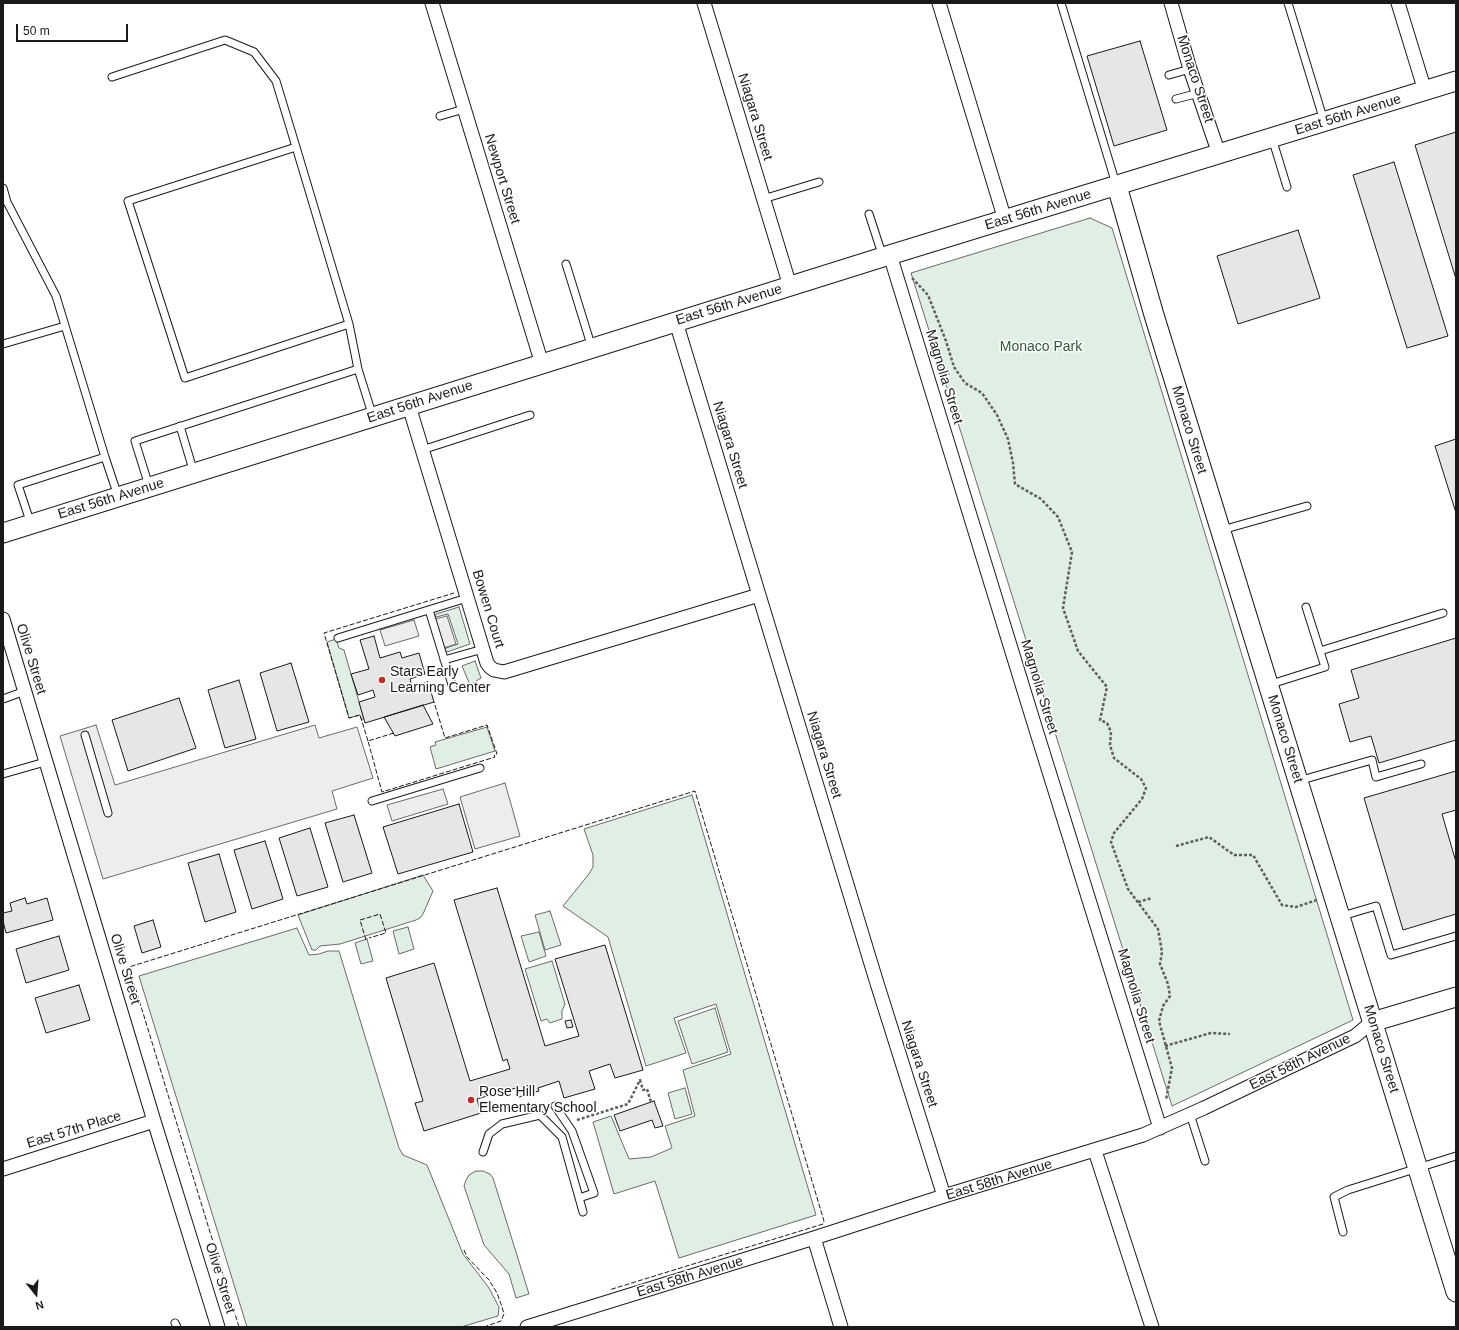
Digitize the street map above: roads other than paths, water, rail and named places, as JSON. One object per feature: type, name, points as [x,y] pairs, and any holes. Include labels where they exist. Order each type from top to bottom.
[{"type":"main road","name":"East 56th Avenue","points":[[3,533],[886,256],[1324,123],[1456,81]]},
{"type":"main road","name":"Monaco Street","points":[[1117,186],[1154,315],[1220,531],[1456,1292]]},
{"type":"main road","name":"East 58th Avenue","points":[[1372,1022],[1456,997]]},
{"type":"street","name":"Newport Street","points":[[432,3],[542,364]]},
{"type":"street","name":"Niagara Street","points":[[704,3],[790,286]]},
{"type":"street","points":[[939,3],[1005,220]]},
{"type":"street","name":"Monaco Street","points":[[1171,3],[1190,69],[1219,154]]},
{"type":"street","points":[[1398,3],[1425,91]]},
{"type":"street","name":"Magnolia Street","points":[[886,256],[1160,1128]]},
{"type":"street","name":"Niagara Street","points":[[676,322],[876,980],[944,1196]]},
{"type":"street","name":"Bowen Court","points":[[409,406],[487,663],[490,667],[499,672],[504,672],[759,595]]},
{"type":"street","name":"Olive Street","points":[[3,619],[154,1121],[218,1327]]},
{"type":"street","name":"East 58th Avenue","points":[[529,1327],[1143,1135],[1355,1036],[1372,1022]]},
{"type":"street","name":"East 57th Place","points":[[3,1169],[154,1121]]},
{"type":"street","points":[[1095,1151],[1152,1327]]},
{"type":"street","points":[[814,1238],[841,1327]]},
{"type":"lane","points":[[1061,3],[1117,186]]},
{"type":"lane","points":[[1288,3],[1324,123]]},
{"type":"lane","points":[[112,77],[225,40],[254,52],[276,81],[349,324],[358,369],[373,417]]},
{"type":"lane","points":[[1169,76],[1190,69]]},
{"type":"lane","points":[[1176,99],[1198,93]]},
{"type":"lane","points":[[440,116],[464,108]]},
{"type":"lane","points":[[1272,138],[1287,187]]},
{"type":"lane","points":[[296,147],[128,201],[185,378],[349,324]]},
{"type":"lane","points":[[763,199],[820,182]]},
{"type":"lane","points":[[3,188],[7,202],[56,296],[118,497]]},
{"type":"lane","points":[[869,214],[886,256]]},
{"type":"lane","points":[[566,264],[592,348]]},
{"type":"lane","points":[[3,344],[65,326]]},
{"type":"lane","points":[[150,487],[135,441],[358,369]]},
{"type":"lane","points":[[422,450],[530,415]]},
{"type":"lane","points":[[180,426],[194,473]]},
{"type":"lane","points":[[31,524],[18,485],[105,457]]},
{"type":"lane","points":[[1220,531],[1307,506]]},
{"type":"lane","points":[[338,638],[467,598]]},
{"type":"lane","points":[[1268,685],[1325,667],[1306,607]]},
{"type":"lane","points":[[429,610],[453,688]]},
{"type":"lane","points":[[1320,651],[1443,613]]},
{"type":"lane","points":[[444,660],[483,649]]},
{"type":"lane","points":[[3,698],[25,692]]},
{"type":"lane","points":[[85,735],[108,813]]},
{"type":"lane","points":[[1298,781],[1372,760],[1376,777],[1421,764]]},
{"type":"lane","points":[[3,774],[45,762]]},
{"type":"lane","points":[[372,801],[480,768]]},
{"type":"lane","points":[[1340,917],[1376,906],[1391,955],[1456,936]]},
{"type":"lane","points":[[555,1106],[572,1131],[594,1193],[579,1198]]},
{"type":"lane","points":[[1190,1114],[1205,1161]]},
{"type":"lane","points":[[483,1152],[489,1134],[502,1124],[540,1115],[562,1137],[583,1212]]},
{"type":"lane","points":[[1344,1232],[1334,1197],[1348,1190],[1456,1156]]},
{"type":"place","name":"Stars Early Learning Center","points":[[382,680]]},
{"type":"place","name":"Rose Hill Elementary School","points":[[471,1100]]},
{"type":"park label","name":"Monaco Park","points":[[1041,347]]}]
